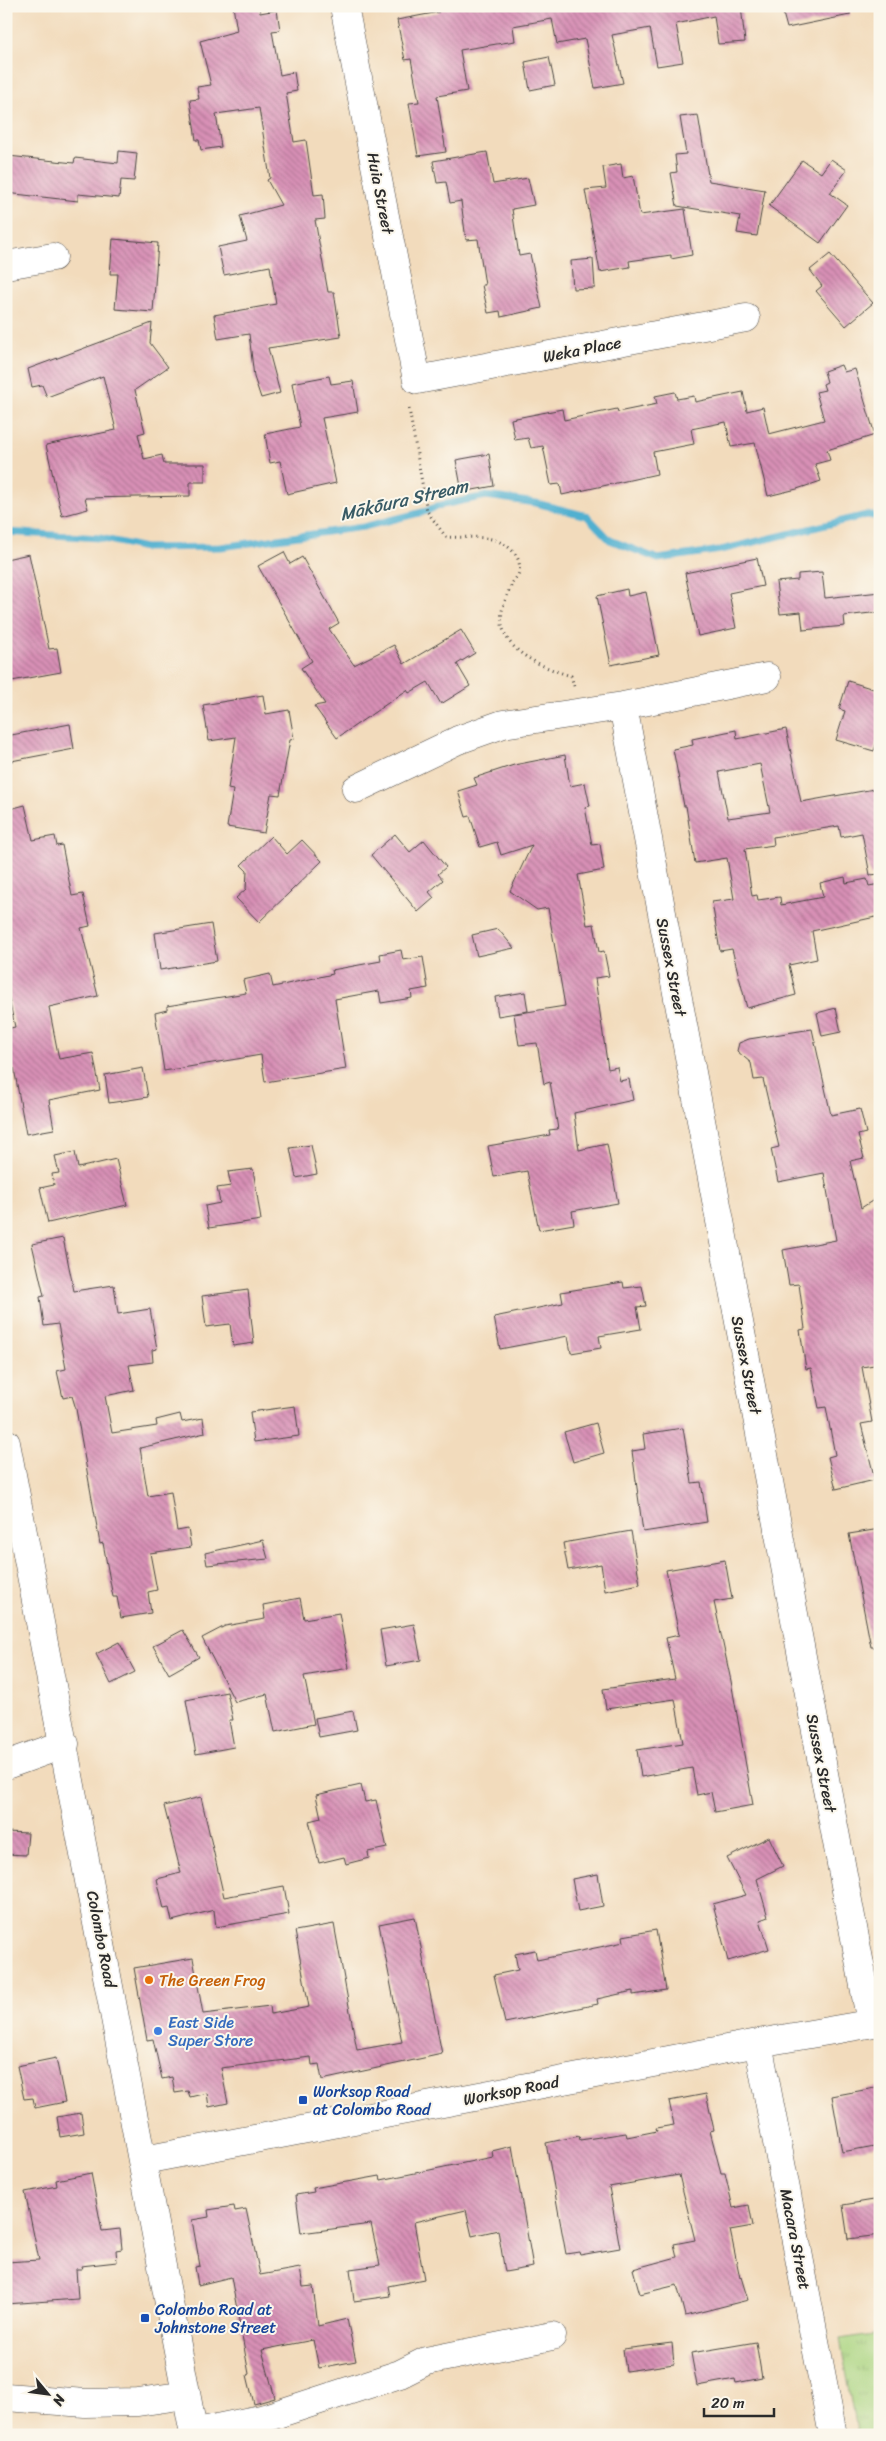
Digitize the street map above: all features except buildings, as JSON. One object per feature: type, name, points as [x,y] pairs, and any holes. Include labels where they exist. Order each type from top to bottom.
[{"type":"street","name":"Huia Street","points":[[344,6],[417,380]]},
{"type":"street","points":[[6,265],[53,257]]},
{"type":"street","name":"Weka Place","points":[[417,380],[746,318]]},
{"type":"street","points":[[356,789],[458,740],[503,724],[623,706],[767,677]]},
{"type":"street","name":"Sussex Street","points":[[623,706],[876,2023]]},
{"type":"street","name":"Colombo Road","points":[[6,1443],[144,2160],[194,2434]]},
{"type":"street","points":[[6,1765],[65,1744]]},
{"type":"street","name":"Worksop Road","points":[[144,2160],[758,2043],[876,2023]]},
{"type":"street","name":"Macara Street","points":[[758,2043],[833,2435]]},
{"type":"street","points":[[194,2434],[274,2415],[400,2374],[426,2361],[552,2336]]},
{"type":"street","points":[[6,2397],[102,2403],[138,2402],[186,2395]]},
{"type":"path","points":[[409,409],[427,511],[446,537],[499,541],[514,551],[518,558],[519,573],[513,582],[502,611],[503,631],[510,644],[544,668],[571,676],[578,696]]},
{"type":"green space","points":[[880,2333],[880,2435],[858,2435],[840,2339]]},
{"type":"waterway","name":"Mākōura Stream","points":[[6,532],[100,538],[145,548],[221,547],[363,527],[427,511],[437,506],[486,496],[536,503],[587,516],[610,540],[658,559],[721,550],[867,515],[880,517]]},
{"type":"place","name":"The Green Frog","points":[[149,1980]]},
{"type":"place","name":"East Side Super Store","points":[[158,2031]]},
{"type":"place","name":"Worksop Road at Colombo Road","points":[[303,2100]]},
{"type":"place","name":"Colombo Road at Johnstone Street","points":[[145,2318]]}]
